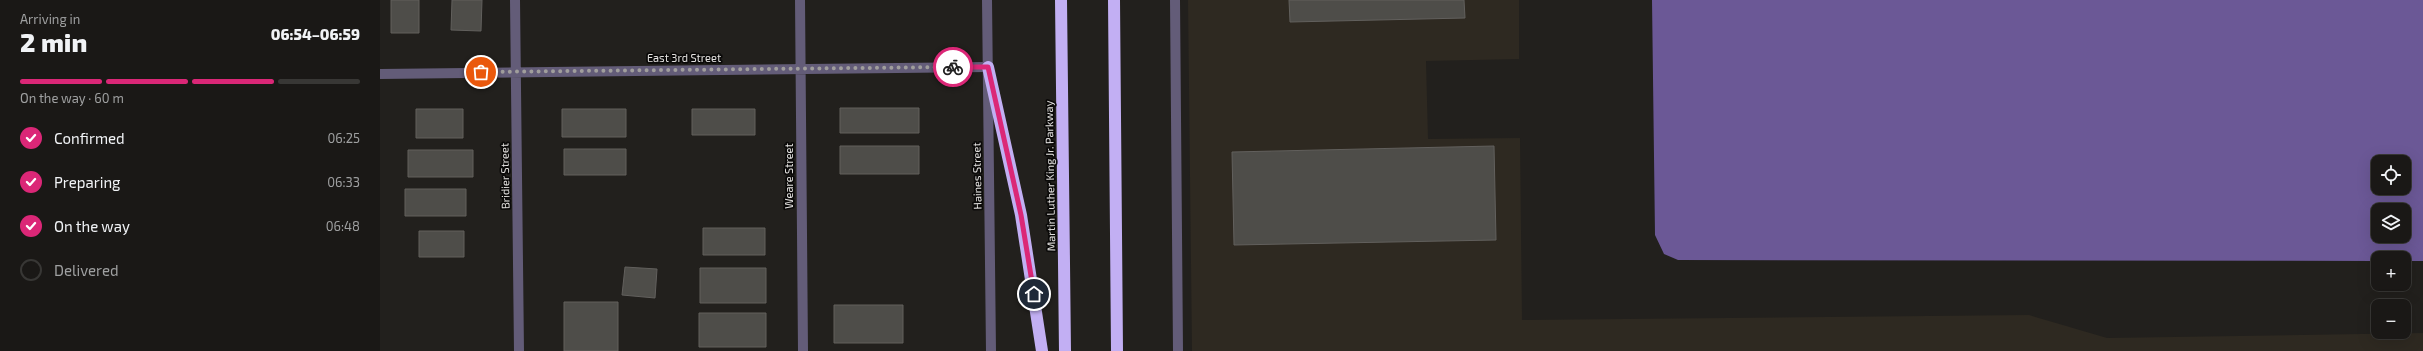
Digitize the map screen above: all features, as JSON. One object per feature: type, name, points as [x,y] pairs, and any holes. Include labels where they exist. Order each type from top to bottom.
[{"type":"highway","name":"Martin Luther King Jr. Parkway","points":[[1061,0],[1065,351]]},
{"type":"highway","points":[[1114,0],[1117,351]]},
{"type":"highway","points":[[988,67],[1021,215],[1042,351]]},
{"type":"street","name":"Bridier Street","points":[[515,0],[519,351]]},
{"type":"street","name":"Weare Street","points":[[800,0],[804,351]]},
{"type":"street","name":"Haines Street","points":[[987,0],[990,351]]},
{"type":"street","points":[[1175,0],[1178,351]]},
{"type":"street","name":"East 3rd Street","points":[[380,74],[515,71],[801,70],[988,67]]},
{"type":"shaded area","points":[[1188,0],[1519,0],[1519,59],[1426,61],[1428,139],[1520,138],[1522,320],[2029,315],[2107,338],[2371,334],[2371,339],[2411,339],[2411,333],[2423,333],[2423,351],[1192,351]]},
{"type":"shaded area","points":[[1652,0],[2423,0],[2423,261],[2411,261],[2411,251],[2371,251],[2371,261],[1678,260],[1664,254],[1655,235]]},
{"type":"building","points":[[391,0],[419,0],[419,33],[391,33]]},
{"type":"building","points":[[452,0],[482,0],[481,31],[451,30]]},
{"type":"building","points":[[1289,0],[1464,0],[1465,18],[1290,22]]},
{"type":"building","points":[[840,108],[919,108],[919,133],[840,133]]},
{"type":"building","points":[[416,109],[463,109],[463,138],[416,138]]},
{"type":"building","points":[[562,109],[626,109],[626,137],[562,137]]},
{"type":"building","points":[[692,109],[755,109],[755,135],[692,135]]},
{"type":"building","points":[[840,146],[919,146],[919,174],[840,174]]},
{"type":"building","points":[[1494,146],[1496,240],[1234,245],[1232,152]]},
{"type":"building","points":[[564,149],[626,149],[626,175],[564,175]]},
{"type":"building","points":[[408,150],[473,150],[473,177],[408,177]]},
{"type":"building","points":[[405,189],[466,189],[466,216],[405,216]]},
{"type":"building","points":[[703,228],[765,228],[765,255],[703,255]]},
{"type":"building","points":[[419,231],[464,231],[464,257],[419,257]]},
{"type":"building","points":[[625,267],[657,269],[655,298],[622,295]]},
{"type":"building","points":[[700,268],[766,268],[766,303],[700,303]]},
{"type":"building","points":[[564,302],[618,302],[618,351],[564,351]]},
{"type":"building","points":[[834,305],[903,305],[903,343],[834,343]]},
{"type":"building","points":[[699,313],[766,313],[766,347],[699,347]]},
{"type":"way so far","points":[[481,72],[801,70],[953,67]]},
{"type":"route","points":[[953,67],[988,67],[1021,215],[1034,294]]}]
